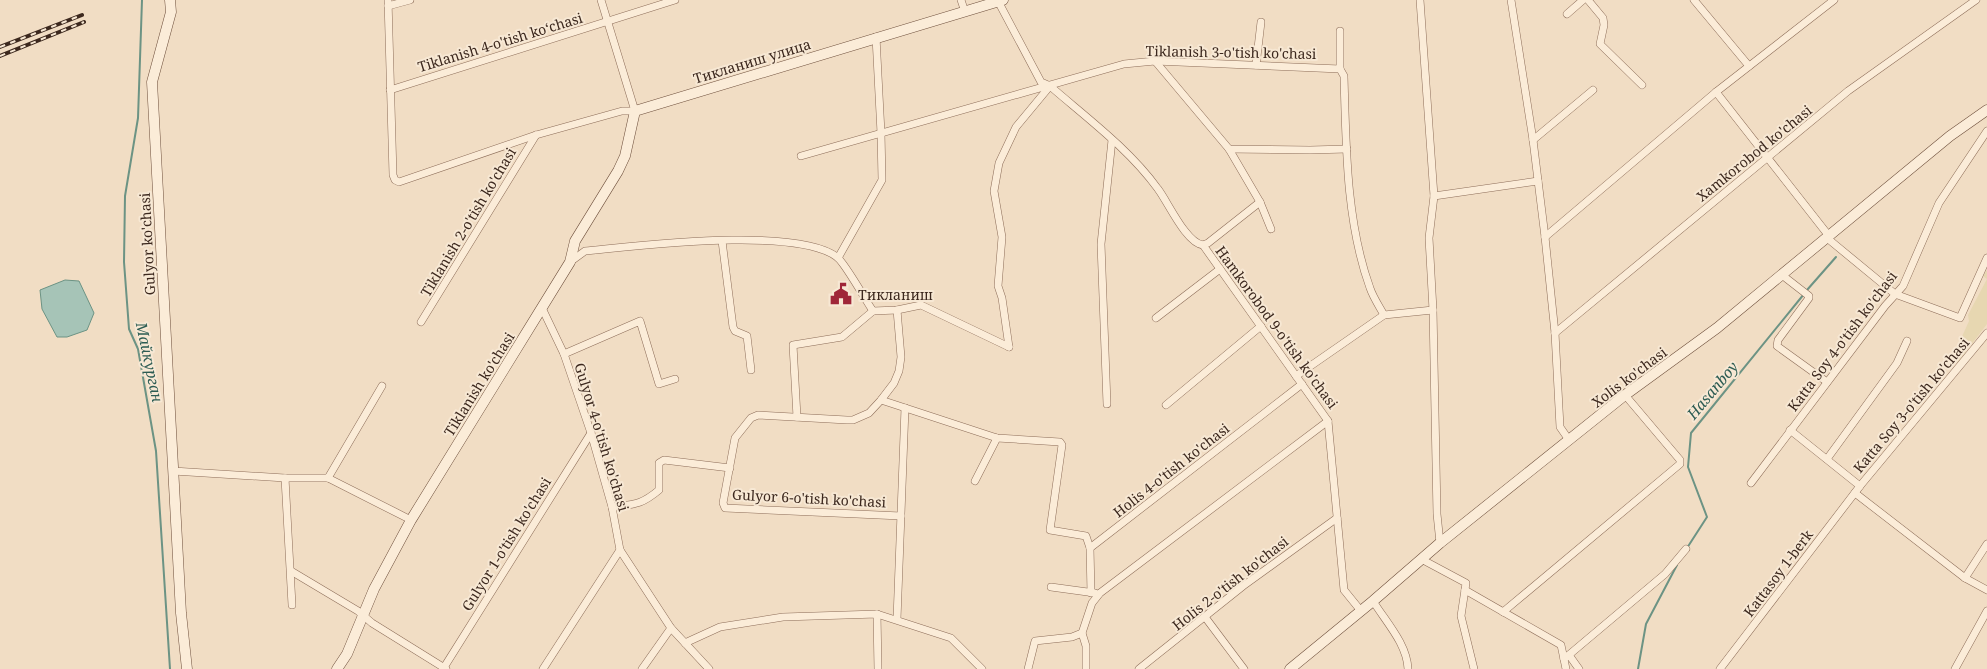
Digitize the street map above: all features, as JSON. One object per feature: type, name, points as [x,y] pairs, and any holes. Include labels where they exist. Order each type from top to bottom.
[{"type":"street","name":"Gulyor ko'chasi","points":[[170,0],[171,12],[152,82],[180,613],[187,669]]},
{"type":"street","points":[[390,90],[388,3],[410,0]]},
{"type":"street","points":[[601,0],[636,111]]},
{"type":"street","name":"Tiklanish 4-o'tish ko‘chasi","points":[[390,90],[675,0]]},
{"type":"street","points":[[961,0],[965,12]]},
{"type":"street","points":[[1420,0],[1434,196],[1429,238],[1433,310],[1434,427],[1440,543]]},
{"type":"street","points":[[1511,0],[1534,140],[1555,333],[1560,427],[1569,440]]},
{"type":"street","points":[[1567,14],[1583,0]]},
{"type":"street","points":[[1588,0],[1603,18],[1604,25],[1600,44],[1642,85]]},
{"type":"street","points":[[1545,237],[1716,92],[1834,0]]},
{"type":"street","name":"Xamkorobod ko'chasi","points":[[1555,333],[1848,91],[1976,0]]},
{"type":"street","points":[[838,258],[882,180],[876,37],[1000,1]]},
{"type":"street","name":"Hamkorobod 9-o'tish ko'chasi","points":[[1000,1],[1041,82],[1050,86],[1128,153],[1158,189],[1190,237],[1202,245],[1220,269],[1328,421],[1344,590],[1361,611]]},
{"type":"street","points":[[1698,1],[1749,66]]},
{"type":"street","points":[[1256,65],[1261,22]]},
{"type":"street","points":[[1340,31],[1340,69],[1344,76],[1346,148],[1359,254],[1370,290],[1384,315]]},
{"type":"street","name":"Тикланиш улица","points":[[636,111],[876,37]]},
{"type":"street","points":[[1156,61],[1228,149],[1260,202],[1271,229]]},
{"type":"street","name":"Tiklanish 3-o'tish ko'chasi","points":[[801,156],[1124,64],[1156,61],[1340,69]]},
{"type":"street","points":[[797,418],[793,345],[842,337],[873,311],[897,310],[921,304],[1009,347],[1002,298],[998,286],[1002,237],[994,191],[999,163],[1016,127],[1050,86]]},
{"type":"street","name":"Tiklanish 2-o'tish ko'chasi","points":[[390,90],[393,175],[395,180],[399,182],[536,135],[622,111],[636,111]]},
{"type":"street","points":[[1534,140],[1593,90]]},
{"type":"street","points":[[1716,92],[1769,157],[1828,237],[1895,294],[1960,318],[1987,258]]},
{"type":"street","name":"Xolis ko'chasi","points":[[1290,669],[1423,560],[1440,543],[1625,395],[1717,328],[1950,136],[1987,110]]},
{"type":"street","name":"Tiklanish ko'chasi","points":[[338,668],[354,642],[378,582],[411,520],[570,262],[575,241],[625,156],[636,111]]},
{"type":"street","name":"Katta Soy 4-o'tish ko'chasi","points":[[1751,482],[1903,286],[1939,203],[1987,131]]},
{"type":"street","name":"Tiklanish 2-o'tish ko'chasi","points":[[421,322],[536,135]]},
{"type":"street","points":[[1107,404],[1101,244],[1112,140]]},
{"type":"street","points":[[1228,149],[1310,150],[1346,148]]},
{"type":"street","points":[[1434,196],[1538,181]]},
{"type":"street","points":[[1202,245],[1208,243],[1260,202]]},
{"type":"street","points":[[570,262],[585,251],[707,240],[770,241],[804,244],[838,258],[873,311]]},
{"type":"street","points":[[722,241],[733,327],[735,331],[747,336],[751,370]]},
{"type":"street","points":[[1156,318],[1220,269]]},
{"type":"street","points":[[1782,275],[1806,294],[1778,340],[1777,346],[1827,382]]},
{"type":"street","name":"Gulyor 4-o'tish ko'chasi","points":[[542,308],[564,354],[591,433],[612,507],[620,550],[671,628],[709,669]]},
{"type":"street","name":"Gulyor 6-o'tish ko'chasi","points":[[897,310],[901,357],[894,383],[881,400],[868,413],[854,420],[758,415],[751,418],[735,438],[724,503],[725,508],[901,516]]},
{"type":"street","points":[[1296,376],[1384,315],[1433,310]]},
{"type":"street","points":[[564,354],[640,321],[659,384],[675,379]]},
{"type":"street","points":[[1166,405],[1260,326]]},
{"type":"street","name":"Katta Soy 3-o'tish ko'chasi","points":[[1854,493],[1987,333]]},
{"type":"street","points":[[1827,459],[1897,363],[1907,341]]},
{"type":"street","name":"Holis 4-o'tish ko'chasi","points":[[1090,548],[1302,384]]},
{"type":"street","points":[[328,478],[382,386]]},
{"type":"street","points":[[1503,612],[1680,464],[1680,460],[1625,395]]},
{"type":"street","points":[[881,400],[996,438],[1060,442],[1062,445],[1050,530],[1086,536],[1090,548],[1090,593]]},
{"type":"street","name":"Gulyor 6-o'tish ko'chasi","points":[[897,619],[905,408]]},
{"type":"street","points":[[1086,669],[1086,646],[1082,633],[1092,603],[1100,594],[1328,421]]},
{"type":"street","points":[[1790,430],[1860,486]]},
{"type":"street","name":"Gulyor 1-o'tish ko'chasi","points":[[444,669],[591,433]]},
{"type":"street","points":[[975,482],[996,438]]},
{"type":"street","name":"Gulyor 6-o'tish ko'chasi","points":[[612,507],[640,503],[659,490],[661,461],[730,468]]},
{"type":"street","points":[[173,471],[285,478],[328,478],[411,520]]},
{"type":"street","points":[[285,478],[292,605]]},
{"type":"street","points":[[1854,493],[1965,578],[1987,590]]},
{"type":"street","name":"Kattasoy 1-berk","points":[[1720,669],[1854,493]]},
{"type":"street","name":"Holis 2-o'tish ko'chasi","points":[[1139,669],[1206,618],[1243,586],[1337,518]]},
{"type":"street","points":[[1965,578],[1987,544]]},
{"type":"street","points":[[1566,657],[1666,574],[1686,549]]},
{"type":"street","points":[[543,669],[620,550]]},
{"type":"street","points":[[1423,560],[1466,583],[1462,616],[1474,669]]},
{"type":"street","points":[[291,571],[358,611],[372,624],[444,669]]},
{"type":"street","points":[[1051,587],[1100,594]]},
{"type":"street","points":[[1465,590],[1561,645],[1566,657],[1566,669]]},
{"type":"street","points":[[1373,602],[1403,648],[1408,661],[1408,669]]},
{"type":"street","points":[[1954,669],[1987,611]]},
{"type":"street","points":[[877,614],[878,669]]},
{"type":"street","points":[[685,643],[720,627],[783,617],[877,614],[951,638],[982,669]]},
{"type":"street","points":[[1206,618],[1244,669]]},
{"type":"street","points":[[642,669],[671,628]]},
{"type":"street","points":[[1028,669],[1035,641],[1072,637],[1082,633]]},
{"type":"street","points":[[1566,657],[1579,669]]},
{"type":"shaded area","points":[[1987,270],[1987,279],[1983,276]]},
{"type":"shaded area","points":[[1987,279],[1987,324],[1958,362],[1952,359],[1969,321],[1968,315]]},
{"type":"shaded area","points":[[65,280],[79,281],[94,313],[87,330],[67,337],[57,337],[42,309],[40,290]]},
{"type":"waterway","name":"Майкурган","points":[[142,0],[138,118],[125,196],[124,262],[129,329],[138,349],[156,451],[170,669]]},
{"type":"waterway","name":"Hasanboy","points":[[1807,290],[1836,257]]},
{"type":"waterway","name":"Hasanboy","points":[[1687,548],[1707,517],[1688,467],[1691,433],[1804,294]]},
{"type":"waterway","name":"Hasanboy","points":[[1638,669],[1646,624],[1677,565]]},
{"type":"railway","points":[[0,47],[82,15]]},
{"type":"railway","points":[[0,56],[84,22]]},
{"type":"place","name":"Тикланиш","points":[[841,294]]}]
